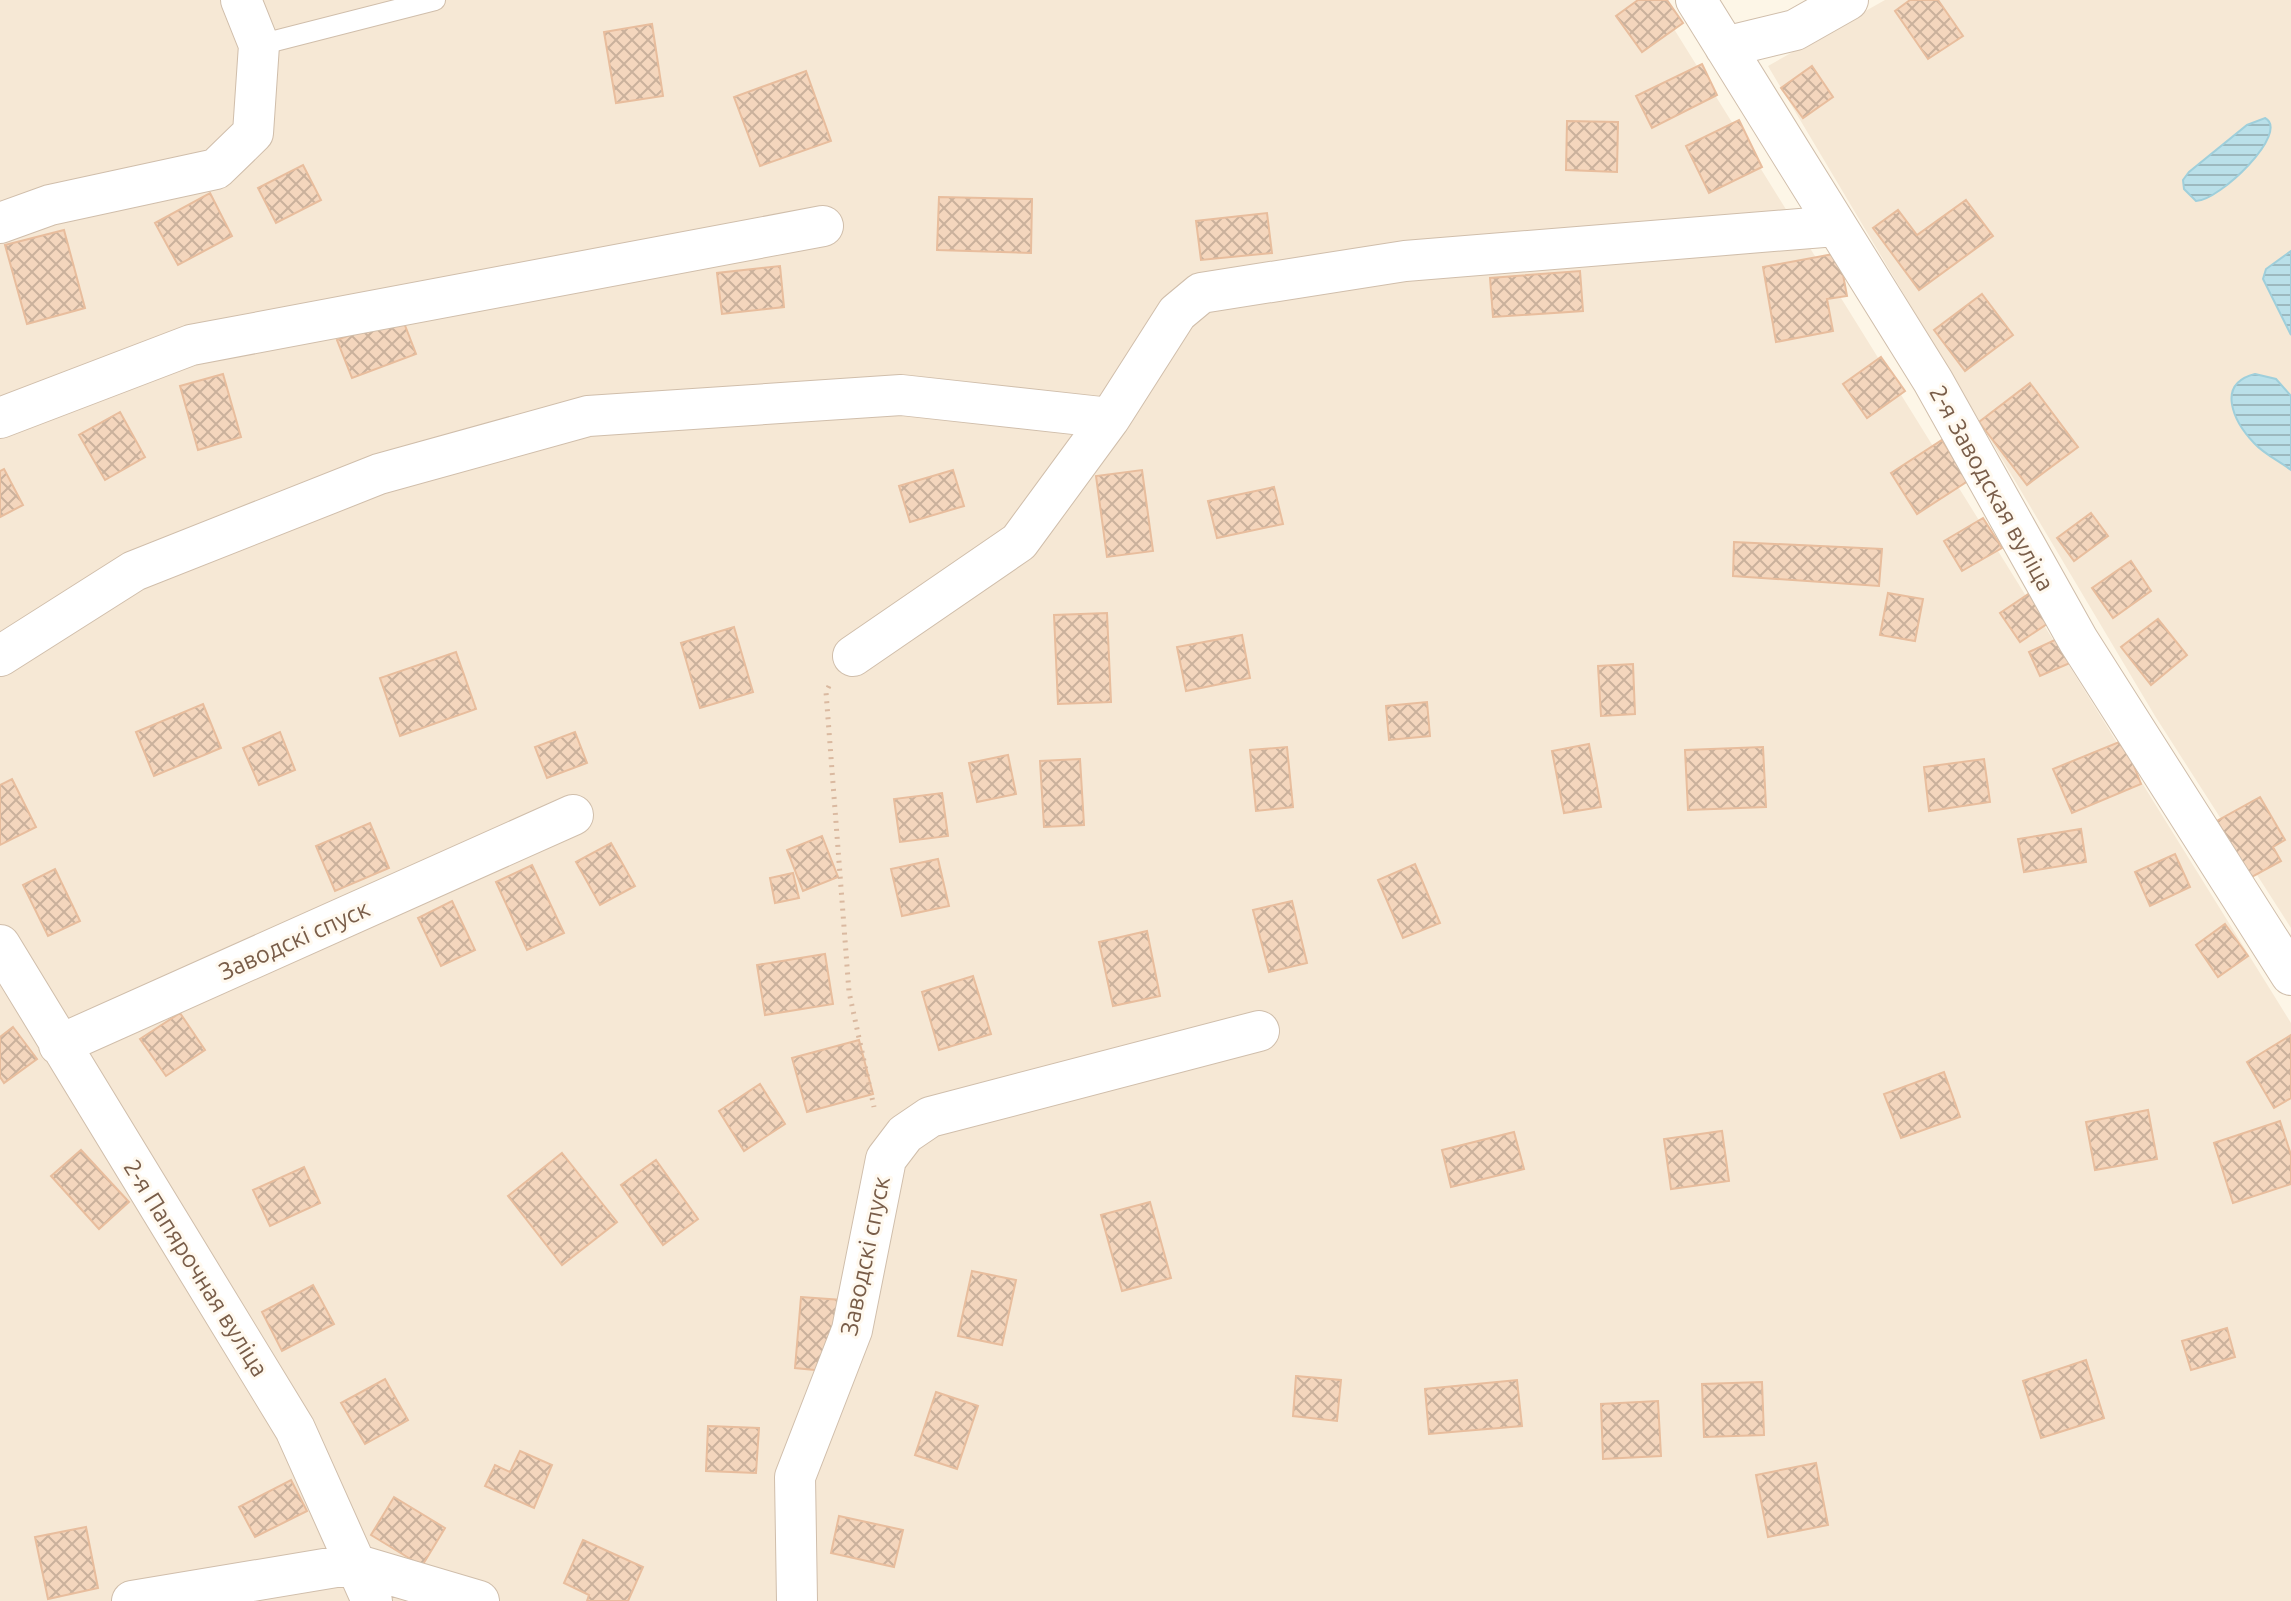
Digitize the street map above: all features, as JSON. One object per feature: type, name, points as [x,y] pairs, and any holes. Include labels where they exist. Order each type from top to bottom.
[{"type":"street","points":[[0,223],[50,205],[216,169],[253,133],[259,45],[241,0]]},
{"type":"street","name":"2-я Заводская вуліца","points":[[1696,0],[1933,381],[2078,640],[2291,975]]},
{"type":"street","points":[[1725,47],[1795,30],[1848,0]]},
{"type":"street","points":[[0,418],[191,345],[823,226]]},
{"type":"street","points":[[853,656],[1019,542],[1110,418],[1177,313],[1201,293],[1405,261],[1836,226]]},
{"type":"street","points":[[0,656],[134,571],[379,474],[588,416],[901,395],[1110,418]]},
{"type":"street","name":"Заводскі спуск","points":[[59,1045],[573,815]]},
{"type":"street","name":"2-я Папярочная вуліца","points":[[0,945],[295,1429],[372,1601]]},
{"type":"street","name":"Заводскі спуск","points":[[797,1601],[795,1477],[852,1330],[886,1159],[905,1134],[930,1117],[1259,1031]]},
{"type":"street","points":[[132,1601],[354,1564],[479,1601]]},
{"type":"lane","points":[[259,45],[435,0]]},
{"type":"path","points":[[853,656],[835,672],[826,692],[849,992],[886,1159]]},
{"type":"shaded area","points":[[0,0],[1656,0],[2291,1023],[2291,1601],[0,1601]]},
{"type":"shaded area","points":[[1885,0],[2291,0],[2291,928],[2155,716],[1768,66]]},
{"type":"water","points":[[2265,118],[2270,126],[2268,137],[2249,165],[2220,190],[2196,201],[2184,189],[2183,180],[2189,172],[2247,125]]},
{"type":"water","points":[[2291,251],[2291,335],[2263,279],[2266,269]]},
{"type":"water","points":[[2255,374],[2276,379],[2291,396],[2291,470],[2258,447],[2235,415],[2232,395],[2235,386]]},
{"type":"building","points":[[1638,0],[1667,0],[1683,23],[1642,52],[1616,16]]},
{"type":"building","points":[[1910,0],[1938,0],[1963,36],[1928,59],[1895,11]]},
{"type":"building","points":[[652,24],[663,96],[616,103],[604,32]]},
{"type":"building","points":[[1702,64],[1717,95],[1652,128],[1636,96]]},
{"type":"building","points":[[1812,66],[1833,97],[1803,118],[1781,88]]},
{"type":"building","points":[[806,71],[831,141],[760,166],[734,97]]},
{"type":"building","points":[[1739,120],[1762,167],[1709,193],[1686,146]]},
{"type":"building","points":[[1567,121],[1618,122],[1617,172],[1566,170]]},
{"type":"building","points":[[303,165],[321,200],[276,223],[258,188]]},
{"type":"building","points":[[210,193],[232,236],[178,265],[155,223]]},
{"type":"building","points":[[939,197],[1032,199],[1031,253],[937,250]]},
{"type":"building","points":[[1966,200],[1993,236],[1919,290],[1873,228],[1898,210],[1917,235]]},
{"type":"building","points":[[1267,213],[1272,253],[1201,260],[1196,221]]},
{"type":"building","points":[[64,230],[85,308],[27,324],[5,245]]},
{"type":"building","points":[[1839,253],[1847,296],[1827,299],[1833,331],[1776,342],[1763,267]]},
{"type":"building","points":[[780,266],[784,307],[722,314],[717,273]]},
{"type":"building","points":[[1580,271],[1583,311],[1493,317],[1490,278]]},
{"type":"building","points":[[1982,294],[2013,335],[1965,371],[1934,330]]},
{"type":"building","points":[[401,315],[416,354],[352,378],[337,340]]},
{"type":"building","points":[[1881,357],[1905,391],[1867,418],[1843,384]]},
{"type":"building","points":[[223,374],[241,437],[198,450],[180,386]]},
{"type":"building","points":[[2030,383],[2078,447],[2027,485],[1979,422]]},
{"type":"building","points":[[120,412],[145,457],[105,480],[79,435]]},
{"type":"building","points":[[1942,440],[1968,481],[1917,514],[1891,473]]},
{"type":"building","points":[[4,469],[23,505],[0,517],[0,471]]},
{"type":"building","points":[[953,470],[964,506],[910,522],[899,486]]},
{"type":"building","points":[[1142,470],[1153,551],[1107,557],[1096,476]]},
{"type":"building","points":[[1274,487],[1283,524],[1217,538],[1208,501]]},
{"type":"building","points":[[2091,513],[2108,536],[2074,561],[2057,538]]},
{"type":"building","points":[[1983,518],[2002,548],[1962,571],[1944,541]]},
{"type":"building","points":[[1734,542],[1882,549],[1879,586],[1733,576]]},
{"type":"building","points":[[2131,561],[2151,591],[2113,618],[2092,588]]},
{"type":"building","points":[[2033,591],[2053,620],[2020,642],[2000,613]]},
{"type":"building","points":[[1888,593],[1923,599],[1915,641],[1880,635]]},
{"type":"building","points":[[1107,613],[1111,702],[1058,704],[1054,615]]},
{"type":"building","points":[[2158,619],[2187,655],[2151,685],[2121,647]]},
{"type":"building","points":[[734,627],[753,692],[700,708],[681,643]]},
{"type":"building","points":[[1242,635],[1250,678],[1186,691],[1177,647]]},
{"type":"building","points":[[2059,638],[2070,663],[2040,676],[2029,652]]},
{"type":"building","points":[[456,652],[476,709],[400,736],[380,678]]},
{"type":"building","points":[[1633,664],[1635,714],[1601,716],[1598,666]]},
{"type":"building","points":[[1427,702],[1430,736],[1389,740],[1386,706]]},
{"type":"building","points":[[203,704],[221,748],[154,776],[136,732]]},
{"type":"building","points":[[280,732],[295,770],[259,785],[243,748]]},
{"type":"building","points":[[575,732],[587,763],[547,778],[535,747]]},
{"type":"building","points":[[2124,740],[2141,784],[2072,813],[2053,769]]},
{"type":"building","points":[[1589,744],[1601,807],[1564,813],[1552,751]]},
{"type":"building","points":[[1287,747],[1293,807],[1256,811],[1250,750]]},
{"type":"building","points":[[1763,747],[1766,807],[1688,810],[1685,750]]},
{"type":"building","points":[[1008,755],[1016,794],[977,802],[969,763]]},
{"type":"building","points":[[1080,759],[1084,825],[1044,827],[1040,761]]},
{"type":"building","points":[[1984,759],[1990,802],[1929,811],[1924,767]]},
{"type":"building","points":[[12,779],[36,827],[0,845],[0,785]]},
{"type":"building","points":[[942,793],[948,836],[900,842],[894,799]]},
{"type":"building","points":[[2260,797],[2285,840],[2273,847],[2281,861],[2250,878],[2217,821]]},
{"type":"building","points":[[370,823],[389,868],[335,891],[316,846]]},
{"type":"building","points":[[2081,829],[2086,862],[2024,872],[2018,839]]},
{"type":"building","points":[[822,836],[838,877],[803,891],[787,850]]},
{"type":"building","points":[[611,843],[635,886],[600,905],[576,862]]},
{"type":"building","points":[[2175,854],[2190,887],[2150,906],[2135,872]]},
{"type":"building","points":[[938,859],[949,906],[902,916],[891,869]]},
{"type":"building","points":[[1415,864],[1440,923],[1403,938],[1378,880]]},
{"type":"building","points":[[532,865],[564,933],[527,950],[496,882]]},
{"type":"building","points":[[55,869],[80,921],[48,936],[23,885]]},
{"type":"building","points":[[793,873],[799,898],[775,903],[770,878]]},
{"type":"building","points":[[452,901],[475,950],[441,966],[418,918]]},
{"type":"building","points":[[1292,901],[1307,963],[1269,972],[1253,910]]},
{"type":"building","points":[[2225,924],[2248,956],[2218,977],[2196,945]]},
{"type":"building","points":[[1147,931],[1160,996],[1113,1006],[1099,942]]},
{"type":"building","points":[[825,954],[833,1004],[765,1015],[757,965]]},
{"type":"building","points":[[973,976],[991,1034],[939,1050],[922,992]]},
{"type":"building","points":[[180,1013],[205,1050],[166,1076],[140,1039]]},
{"type":"building","points":[[13,1027],[37,1059],[4,1083],[0,1077],[0,1037]]},
{"type":"building","points":[[2291,1035],[2291,1098],[2274,1108],[2247,1062]]},
{"type":"building","points":[[859,1040],[873,1094],[807,1112],[792,1058]]},
{"type":"building","points":[[1944,1072],[1960,1117],[1901,1138],[1884,1094]]},
{"type":"building","points":[[760,1084],[785,1124],[744,1151],[719,1111]]},
{"type":"building","points":[[2148,1110],[2157,1159],[2095,1170],[2086,1122]]},
{"type":"building","points":[[2280,1121],[2291,1155],[2291,1184],[2233,1203],[2214,1143]]},
{"type":"building","points":[[1722,1131],[1729,1181],[1671,1189],[1664,1139]]},
{"type":"building","points":[[1514,1132],[1524,1169],[1451,1187],[1442,1150]]},
{"type":"building","points":[[81,1150],[129,1202],[99,1229],[51,1176]]},
{"type":"building","points":[[562,1153],[617,1222],[562,1265],[508,1196]]},
{"type":"building","points":[[656,1160],[698,1219],[663,1245],[621,1185]]},
{"type":"building","points":[[304,1167],[320,1203],[270,1226],[253,1190]]},
{"type":"building","points":[[1150,1202],[1171,1278],[1122,1291],[1101,1215]]},
{"type":"building","points":[[972,1271],[1016,1280],[1002,1345],[958,1336]]},
{"type":"building","points":[[313,1285],[334,1324],[282,1351],[262,1312]]},
{"type":"building","points":[[801,1297],[842,1300],[835,1372],[795,1368]]},
{"type":"building","points":[[2227,1328],[2235,1357],[2191,1370],[2182,1341]]},
{"type":"building","points":[[2086,1360],[2104,1418],[2041,1438],[2023,1381]]},
{"type":"building","points":[[1296,1376],[1341,1380],[1337,1421],[1293,1416]]},
{"type":"building","points":[[385,1379],[408,1420],[365,1444],[341,1403]]},
{"type":"building","points":[[1517,1380],[1522,1426],[1429,1434],[1425,1389]]},
{"type":"building","points":[[1762,1382],[1764,1435],[1704,1437],[1702,1384]]},
{"type":"building","points":[[936,1392],[978,1406],[957,1469],[915,1455]]},
{"type":"building","points":[[1658,1401],[1661,1456],[1603,1459],[1601,1404]]},
{"type":"building","points":[[708,1426],[759,1428],[756,1473],[706,1471]]},
{"type":"building","points":[[520,1451],[552,1465],[534,1508],[485,1486],[495,1465],[510,1472]]},
{"type":"building","points":[[1816,1463],[1828,1525],[1768,1537],[1756,1475]]},
{"type":"building","points":[[291,1480],[307,1511],[255,1537],[239,1507]]},
{"type":"building","points":[[394,1497],[445,1528],[422,1566],[371,1535]]},
{"type":"building","points":[[839,1516],[903,1530],[894,1567],[831,1553]]},
{"type":"building","points":[[86,1527],[98,1588],[48,1599],[35,1537]]},
{"type":"building","points":[[583,1540],[643,1567],[628,1601],[587,1601],[589,1595],[564,1583]]}]
